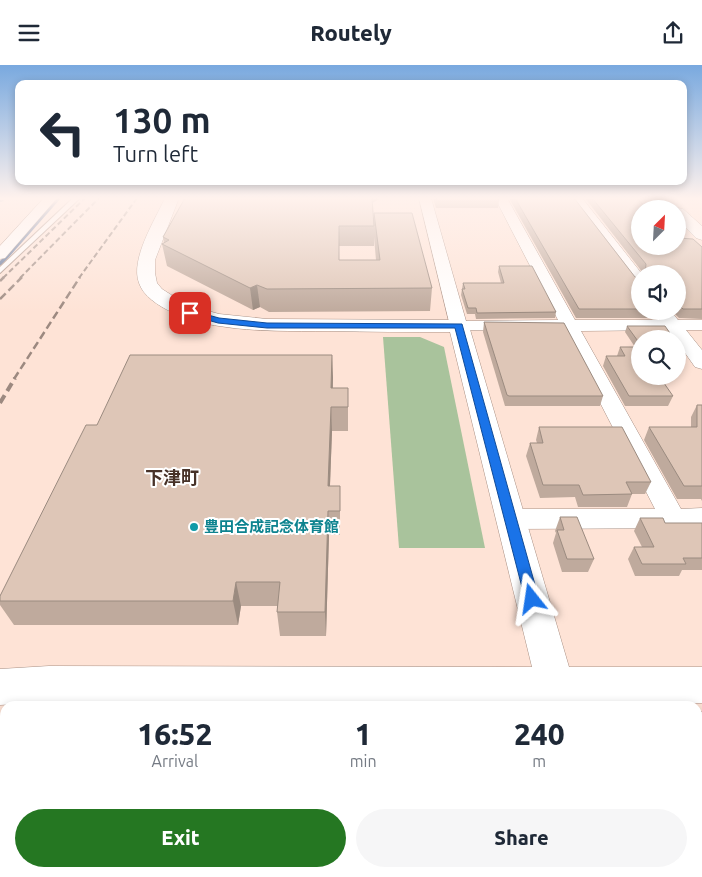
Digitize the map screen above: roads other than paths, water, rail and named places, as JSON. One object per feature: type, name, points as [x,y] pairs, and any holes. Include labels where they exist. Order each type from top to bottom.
[{"type":"street","points":[[0,243],[16,236]]},
{"type":"street","points":[[0,255],[18,236]]},
{"type":"street","points":[[156,236],[146,260],[148,284],[154,293],[180,309],[218,320],[267,325],[459,326],[570,325],[640,320]]},
{"type":"street","points":[[435,236],[558,696]]},
{"type":"street","points":[[522,236],[673,518]]},
{"type":"street","points":[[604,236],[631,270]]},
{"type":"street","points":[[670,320],[702,363]]},
{"type":"street","points":[[678,320],[702,325]]},
{"type":"street","points":[[511,519],[702,518]]},
{"type":"street","points":[[0,687],[49,684],[558,696],[702,685]]},
{"type":"lane","points":[[0,271],[37,236]]},
{"type":"waterway","points":[[0,264],[25,236]]},
{"type":"railway","points":[[3,278],[46,236]]},
{"type":"railway","points":[[20,278],[62,236]]},
{"type":"railway","points":[[79,278],[110,236]]},
{"type":"railway","points":[[0,299],[22,277]]},
{"type":"railway","points":[[14,379],[80,277]]},
{"type":"railway","points":[[0,281],[3,278]]},
{"type":"railway","points":[[0,403],[15,378]]},
{"type":"place","name":"豊田合成記念体育館","points":[[194,527]]},
{"type":"district","name":"下津町","points":[[172,478]]}]
